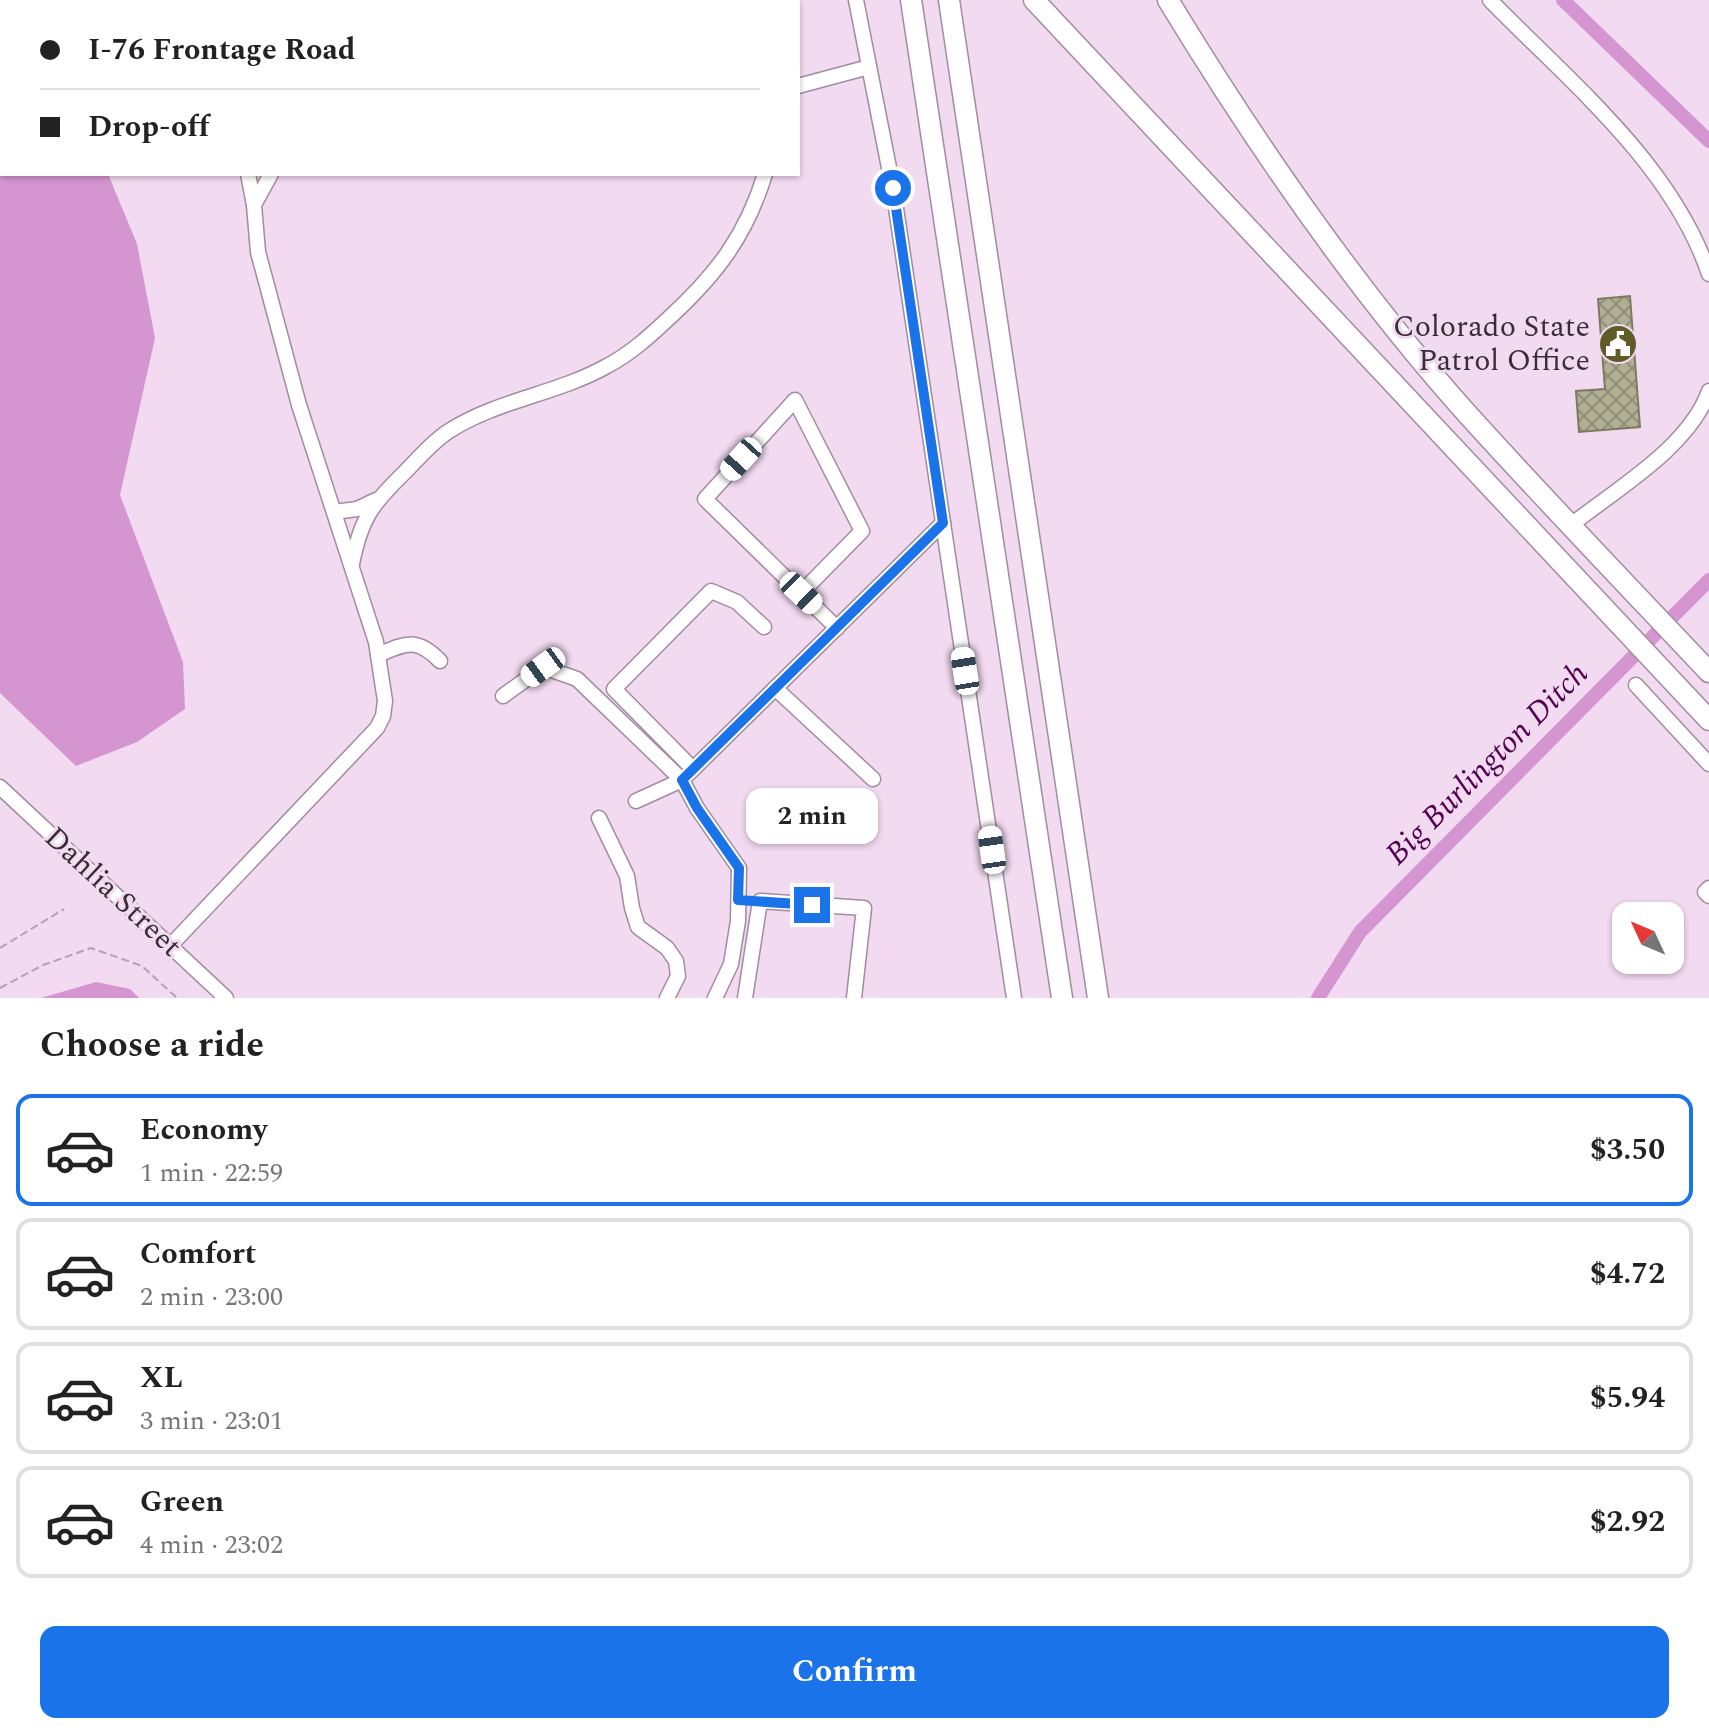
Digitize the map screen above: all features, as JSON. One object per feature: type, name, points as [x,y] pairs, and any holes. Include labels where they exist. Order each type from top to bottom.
[{"type":"highway","points":[[911,0],[1062,998]]},
{"type":"highway","points":[[949,0],[1098,998]]},
{"type":"highway","points":[[1034,0],[1709,720]]},
{"type":"highway","points":[[1168,0],[1219,83],[1303,207],[1364,287],[1460,406],[1709,672]]},
{"type":"highway","points":[[1546,546],[1571,525]]},
{"type":"street","points":[[856,0],[893,188],[1014,998]]},
{"type":"street","points":[[1490,0],[1641,155],[1691,230],[1709,274]]},
{"type":"street","points":[[800,85],[869,67]]},
{"type":"street","points":[[171,945],[377,728],[385,701],[378,655],[276,324],[258,252],[248,176]]},
{"type":"street","points":[[254,205],[270,176]]},
{"type":"street","points":[[334,512],[357,509],[376,500],[448,432],[474,418],[563,386],[607,366],[648,338],[704,287],[732,250],[751,215],[764,176]]},
{"type":"street","points":[[1571,525],[1674,444],[1692,426],[1709,391]]},
{"type":"street","points":[[801,593],[862,531],[795,400],[705,499],[801,593],[837,628]]},
{"type":"street","points":[[351,566],[357,536],[376,500]]},
{"type":"street","points":[[636,801],[688,774],[943,523]]},
{"type":"street","points":[[715,998],[731,964],[739,868],[697,808],[688,774],[614,689],[711,591],[737,602],[764,627]]},
{"type":"street","points":[[378,655],[404,643],[421,645],[440,661]]},
{"type":"street","points":[[503,696],[543,667],[577,679],[688,774]]},
{"type":"street","points":[[1636,685],[1709,764]]},
{"type":"street","points":[[775,688],[873,779]]},
{"type":"street","name":"Dahlia Street","points":[[0,787],[226,998]]},
{"type":"street","points":[[599,818],[627,876],[638,927],[667,948],[676,961],[678,976],[667,998]]},
{"type":"street","points":[[1709,888],[1705,892],[1709,896]]},
{"type":"street","points":[[738,900],[864,908],[854,998]]},
{"type":"street","points":[[745,998],[760,901]]},
{"type":"path","name":"Dahlia Street","points":[[0,948],[64,909]]},
{"type":"path","points":[[0,988],[43,965],[91,948],[142,966],[177,998]]},
{"type":"shaded area","points":[[0,176],[109,176],[137,244],[155,338],[120,495],[183,662],[185,709],[137,742],[76,766],[0,693]]},
{"type":"shaded area","points":[[96,982],[130,989],[139,998],[41,998]]},
{"type":"building","name":"Colorado State Patrol Office","points":[[1630,296],[1640,427],[1579,432],[1576,391],[1605,389],[1598,299]]},
{"type":"waterway","name":"Big Burlington Ditch","points":[[1563,0],[1709,141]]},
{"type":"waterway","name":"Big Burlington Ditch","points":[[1318,998],[1360,932],[1709,580]]},
{"type":"place","name":"Colorado State Patrol Office","points":[[1618,344]]},
{"type":"route","points":[[812,905],[738,900],[739,868],[697,808],[682,780],[943,523],[893,188]]}]
